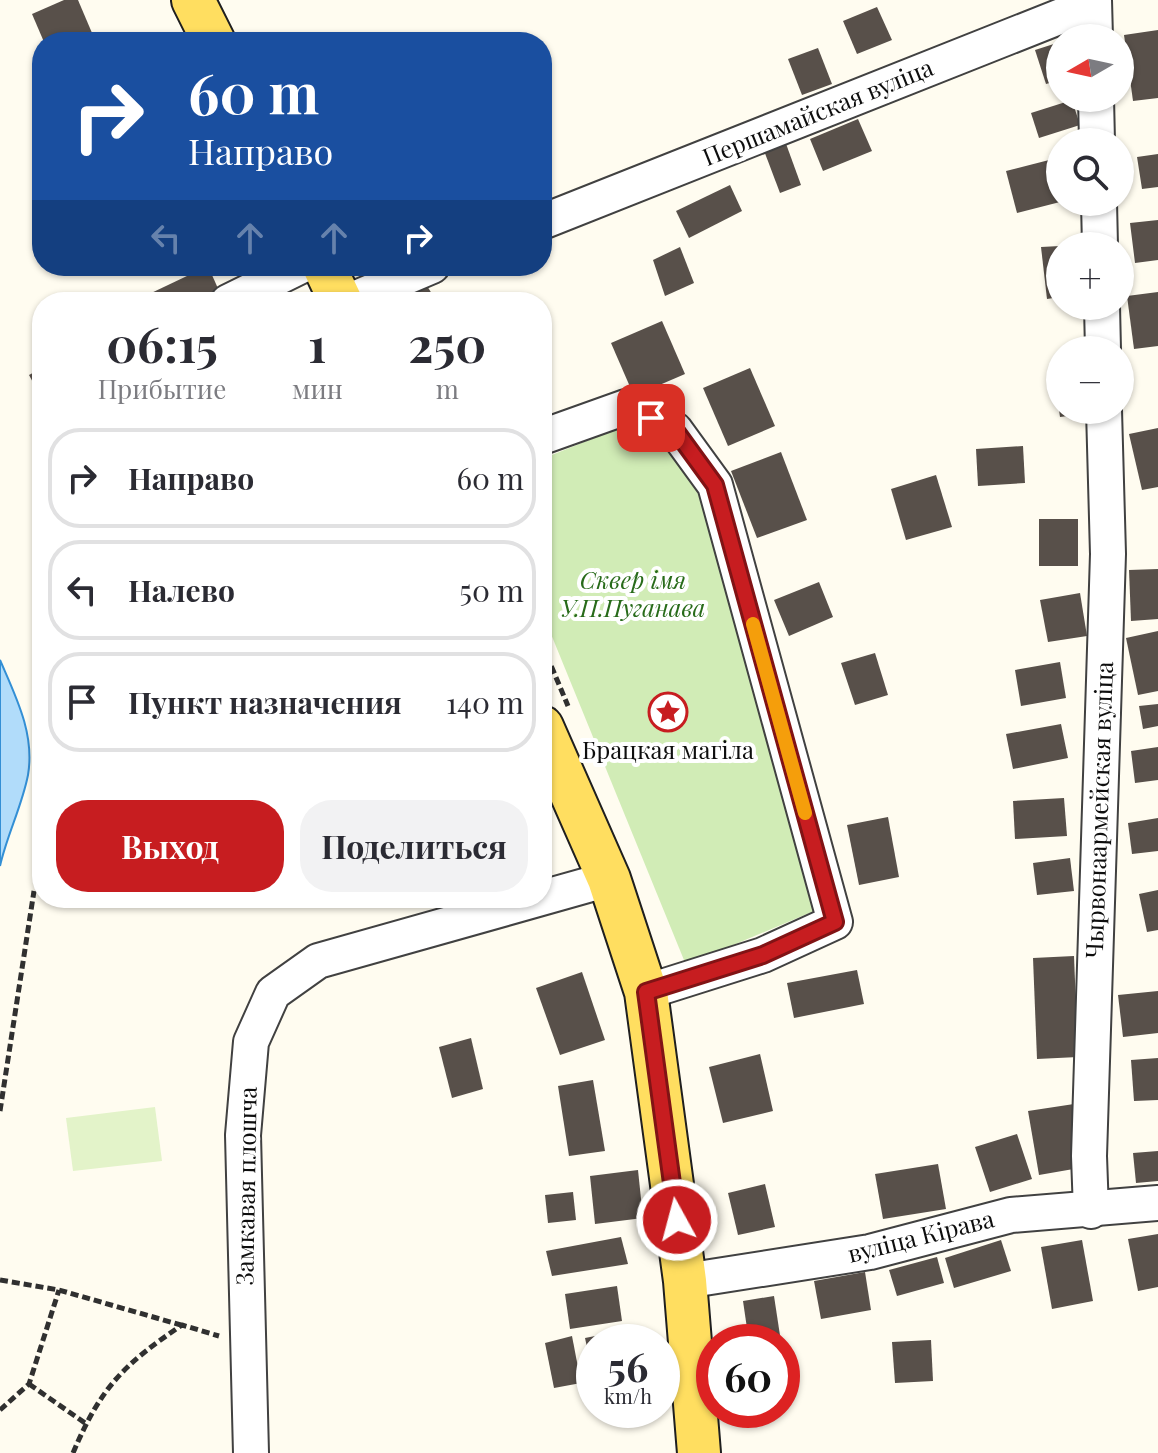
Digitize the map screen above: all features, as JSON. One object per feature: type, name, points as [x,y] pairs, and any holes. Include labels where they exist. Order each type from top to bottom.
[{"type":"main road","points":[[193,0],[209,32]]},
{"type":"main road","points":[[552,750],[609,879],[646,992],[685,1281],[699,1453]]},
{"type":"street","points":[[1094,2],[1095,24]]},
{"type":"street","name":"Першамайская вуліца","points":[[552,218],[1094,2]]},
{"type":"street","points":[[248,292],[281,276]]},
{"type":"street","points":[[368,292],[408,276]]},
{"type":"street","points":[[552,433],[626,407],[675,430],[715,485],[835,922],[763,955],[646,992]]},
{"type":"street","name":"Чырвонаармейская вуліца","points":[[1091,1211],[1089,1156],[1108,554],[1104,424]]},
{"type":"street","name":"Замкавая плошча","points":[[552,895],[609,879]]},
{"type":"street","name":"Замкавая плошча","points":[[251,1453],[243,1135],[251,1042],[273,993],[318,961],[506,908]]},
{"type":"street","name":"вуліца Кірава","points":[[685,1281],[870,1252],[1011,1215],[1091,1211],[1158,1203]]},
{"type":"path","points":[[0,1111],[32,904]]},
{"type":"path","points":[[0,1280],[59,1290],[223,1338]]},
{"type":"path","points":[[0,1410],[29,1384],[59,1290]]},
{"type":"path","points":[[73,1453],[91,1410],[125,1367],[182,1325]]},
{"type":"path","points":[[29,1384],[85,1423]]},
{"type":"green space","name":"Сквер імя У.П.Пуганава","points":[[626,425],[665,443],[698,491],[814,911],[686,965],[552,637],[552,455]]},
{"type":"green space","points":[[155,1107],[162,1161],[73,1171],[66,1118]]},
{"type":"water","points":[[0,660],[23,716],[29,760],[25,787],[0,866]]},
{"type":"building","points":[[64,0],[78,0],[92,32],[40,32],[32,14]]},
{"type":"building","points":[[877,7],[892,40],[857,54],[843,21]]},
{"type":"building","points":[[1158,30],[1158,98],[1134,101],[1134,34]]},
{"type":"building","points":[[1046,46],[1046,84],[1035,50]]},
{"type":"building","points":[[818,48],[832,84],[802,95],[788,59]]},
{"type":"building","points":[[1046,108],[1046,112],[1076,112],[1080,125],[1046,128],[1046,136],[1039,138],[1031,113]]},
{"type":"building","points":[[858,119],[872,151],[823,171],[810,139]]},
{"type":"building","points":[[785,141],[801,185],[780,193],[763,148]]},
{"type":"building","points":[[1158,154],[1158,187],[1142,189],[1137,157]]},
{"type":"building","points":[[1046,161],[1046,206],[1017,213],[1006,171]]},
{"type":"building","points":[[730,185],[742,211],[689,238],[676,211]]},
{"type":"building","points":[[1158,220],[1158,260],[1135,263],[1134,232],[1131,232],[1130,223]]},
{"type":"building","points":[[680,247],[694,283],[665,296],[653,260]]},
{"type":"building","points":[[1041,247],[1046,247],[1046,290]]},
{"type":"building","points":[[187,276],[212,276],[220,292],[153,292]]},
{"type":"building","points":[[424,281],[431,292],[407,292]]},
{"type":"building","points":[[1158,292],[1158,346],[1134,349],[1130,320],[1134,320],[1134,295]]},
{"type":"building","points":[[662,321],[685,374],[634,396],[611,343]]},
{"type":"building","points":[[750,368],[775,426],[728,446],[703,388]]},
{"type":"building","points":[[1158,428],[1158,487],[1142,490],[1129,434]]},
{"type":"building","points":[[1023,446],[1025,483],[978,486],[976,449]]},
{"type":"building","points":[[781,452],[807,520],[757,538],[731,471]]},
{"type":"building","points":[[936,475],[952,527],[906,540],[891,489]]},
{"type":"building","points":[[1039,519],[1078,519],[1078,566],[1039,566]]},
{"type":"building","points":[[1158,569],[1158,619],[1131,621],[1129,570]]},
{"type":"building","points":[[819,582],[833,617],[789,636],[774,600]]},
{"type":"building","points":[[1080,593],[1087,636],[1048,642],[1040,600]]},
{"type":"building","points":[[1158,631],[1158,691],[1138,695],[1126,638]]},
{"type":"building","points":[[875,653],[888,695],[855,705],[841,663]]},
{"type":"building","points":[[1060,662],[1066,698],[1021,706],[1015,670]]},
{"type":"building","points":[[1158,704],[1158,726],[1143,729],[1139,706]]},
{"type":"building","points":[[1061,724],[1068,758],[1013,769],[1006,734]]},
{"type":"building","points":[[1158,747],[1158,780],[1135,783],[1131,751]]},
{"type":"building","points":[[1064,798],[1067,836],[1015,839],[1013,801]]},
{"type":"building","points":[[888,817],[899,877],[859,885],[847,825]]},
{"type":"building","points":[[1158,818],[1158,851],[1132,854],[1128,823]]},
{"type":"building","points":[[1070,858],[1074,891],[1037,895],[1033,863]]},
{"type":"building","points":[[1158,890],[1158,930],[1147,932],[1139,894]]},
{"type":"building","points":[[1074,956],[1078,1057],[1037,1059],[1033,958]]},
{"type":"building","points":[[857,970],[864,1004],[794,1018],[787,983]]},
{"type":"building","points":[[582,972],[605,1040],[560,1055],[536,988]]},
{"type":"building","points":[[1158,991],[1158,1033],[1123,1037],[1118,995]]},
{"type":"building","points":[[471,1038],[483,1089],[452,1098],[439,1047]]},
{"type":"building","points":[[760,1054],[773,1111],[723,1123],[709,1067]]},
{"type":"building","points":[[1158,1058],[1158,1100],[1134,1101],[1131,1060]]},
{"type":"building","points":[[593,1080],[605,1151],[569,1156],[558,1086]]},
{"type":"building","points":[[1074,1104],[1085,1167],[1039,1175],[1028,1111]]},
{"type":"building","points":[[1017,1134],[1032,1179],[990,1192],[975,1147]]},
{"type":"building","points":[[1158,1151],[1158,1181],[1136,1183],[1133,1153]]},
{"type":"building","points":[[938,1164],[946,1209],[883,1219],[875,1174]]},
{"type":"building","points":[[638,1170],[643,1218],[595,1224],[590,1176]]},
{"type":"building","points":[[765,1184],[775,1227],[738,1235],[728,1193]]},
{"type":"building","points":[[573,1192],[576,1220],[548,1223],[545,1195]]},
{"type":"building","points":[[1158,1234],[1158,1287],[1138,1291],[1128,1239]]},
{"type":"building","points":[[621,1237],[628,1264],[552,1276],[546,1251]]},
{"type":"building","points":[[1001,1240],[1011,1271],[954,1288],[945,1258]]},
{"type":"building","points":[[1082,1240],[1093,1301],[1052,1309],[1041,1247]]},
{"type":"building","points":[[937,1257],[944,1283],[897,1296],[889,1270]]},
{"type":"building","points":[[865,1272],[871,1310],[821,1319],[814,1281]]},
{"type":"building","points":[[617,1286],[622,1321],[576,1324],[576,1328],[570,1329],[565,1294]]},
{"type":"building","points":[[774,1296],[778,1324],[746,1324],[743,1301]]},
{"type":"building","points":[[572,1336],[576,1384],[554,1388],[545,1343]]},
{"type":"building","points":[[931,1340],[933,1381],[895,1383],[892,1342]]},
{"type":"slow traffic","points":[[753,624],[805,813]]},
{"type":"place","name":"Брацкая магіла","points":[[668,712]]},
{"type":"route","points":[[651,418],[675,430],[715,485],[835,922],[763,955],[646,992],[677,1220]]}]
